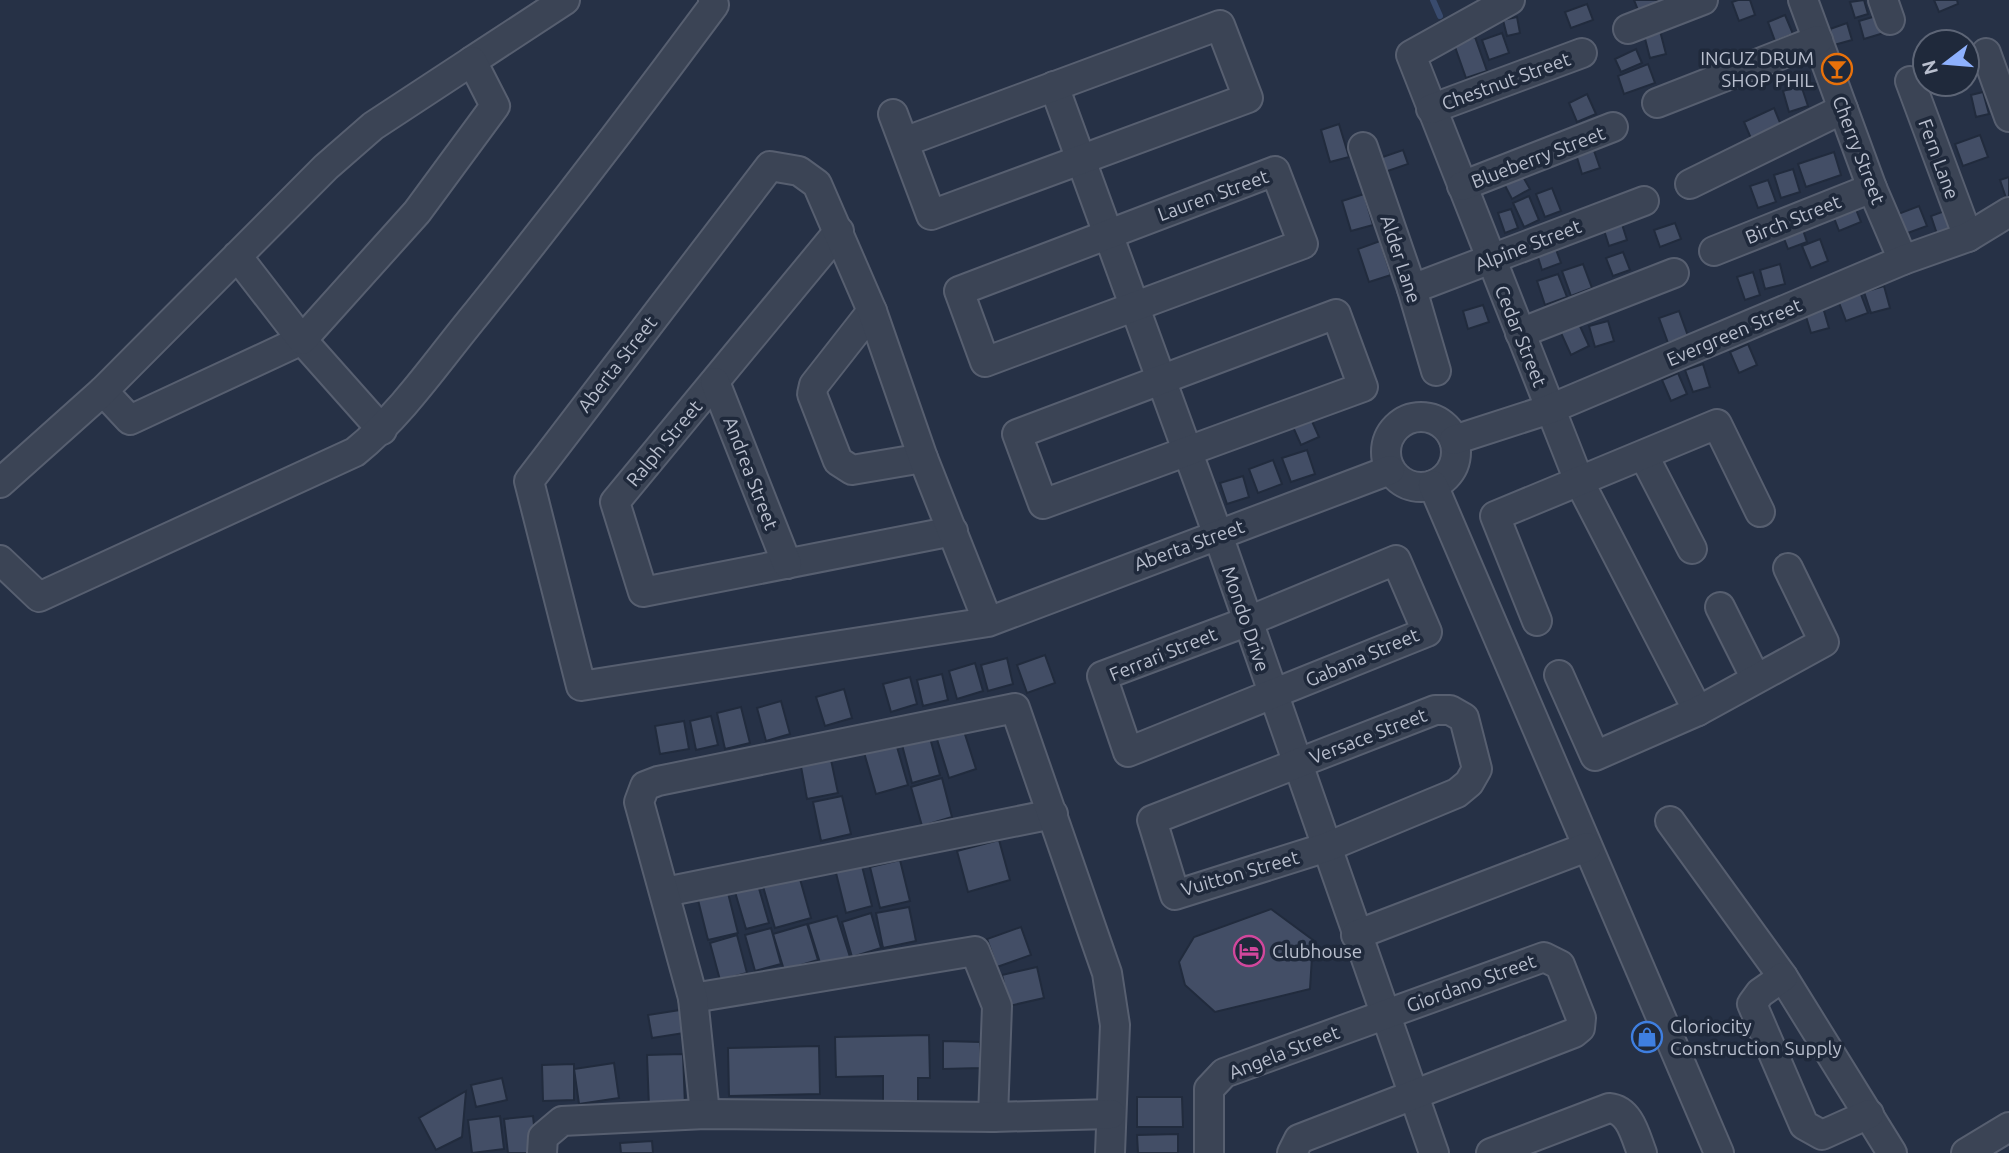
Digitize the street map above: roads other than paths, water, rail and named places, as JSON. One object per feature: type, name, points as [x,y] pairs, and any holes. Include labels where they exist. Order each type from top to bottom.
[{"type":"street","points":[[0,483],[103,391],[326,167],[373,126],[565,0]]},
{"type":"street","points":[[0,559],[38,597],[355,452],[382,430],[659,79],[714,5],[713,0]]},
{"type":"street","name":"Cedar Street","points":[[1510,0],[1410,55],[1579,481],[1698,711]]},
{"type":"street","points":[[1628,29],[1703,0]]},
{"type":"street","name":"Cherry Street","points":[[1803,0],[1872,188],[1903,260]]},
{"type":"street","points":[[893,114],[930,215],[1248,98],[1220,25],[904,142]]},
{"type":"street","points":[[1657,103],[1818,40]]},
{"type":"street","name":"Chestnut Street","points":[[1431,109],[1582,53]]},
{"type":"street","points":[[1986,53],[2009,117]]},
{"type":"street","points":[[103,391],[130,420],[302,340],[417,212],[495,106],[472,61]]},
{"type":"street","name":"Fern Lane","points":[[1910,80],[1968,236]]},
{"type":"street","name":"Mondo Drive","points":[[1054,86],[1218,535],[1246,622],[1434,1153]]},
{"type":"street","points":[[1690,184],[1843,109]]},
{"type":"street","name":"Blueberry Street","points":[[1462,186],[1613,127]]},
{"type":"street","name":"Alder Lane","points":[[1363,147],[1412,289],[1436,371]]},
{"type":"street","name":"Aberta Street","points":[[988,622],[923,458],[872,311],[817,184],[799,171],[770,166],[529,481],[581,686],[988,622],[1390,470]]},
{"type":"street","name":"Lauren Street","points":[[1108,234],[1275,171],[1303,244],[1134,306]]},
{"type":"street","name":"Birch Street","points":[[1714,251],[1872,188]]},
{"type":"street","name":"Alpine Street","points":[[1412,289],[1644,201]]},
{"type":"street","name":"Evergreen Street","points":[[1454,440],[1550,409],[1903,260],[1968,236],[2009,212]]},
{"type":"street","name":"Ralph Street","points":[[839,231],[615,502],[643,592],[953,531]]},
{"type":"street","points":[[1108,234],[958,291],[985,362],[1134,306]]},
{"type":"street","points":[[237,256],[302,340],[382,430]]},
{"type":"street","points":[[1520,333],[1674,273]]},
{"type":"street","points":[[872,311],[818,376],[812,394],[838,461],[845,467],[852,470],[923,458]]},
{"type":"street","points":[[1336,314],[1363,387],[1043,504],[1017,434],[1161,380],[1336,314]]},
{"type":"street","name":"Andrea Street","points":[[715,382],[787,564]]},
{"type":"street","points":[[1429,417],[1449,429],[1454,440],[1455,462],[1450,472],[1433,485],[1413,486],[1396,477],[1390,470],[1386,458],[1389,435],[1406,419],[1429,417]]},
{"type":"street","points":[[1537,621],[1495,516],[1717,424],[1760,512]]},
{"type":"street","points":[[1644,456],[1692,549]]},
{"type":"street","points":[[1433,485],[1719,1153]]},
{"type":"street","name":"Gabana Street","points":[[1246,622],[1396,560],[1427,632],[1273,694]]},
{"type":"street","points":[[1559,675],[1595,756],[1698,711],[1755,677],[1824,642],[1788,568]]},
{"type":"street","points":[[1720,607],[1755,677]]},
{"type":"street","name":"Ferrari Street","points":[[1246,622],[1102,676],[1128,752],[1273,694]]},
{"type":"street","points":[[705,1114],[693,998],[666,892],[639,802],[645,786],[657,781],[1015,708],[1107,973],[1115,1025],[1110,1153]]},
{"type":"street","name":"Versace Street","points":[[1297,762],[1434,710],[1450,709],[1464,718],[1477,769],[1469,783],[1457,793],[1327,847]]},
{"type":"street","name":"Vuitton Street","points":[[1297,762],[1152,820],[1175,895],[1327,847]]},
{"type":"street","points":[[666,892],[1053,814]]},
{"type":"street","points":[[1670,821],[1783,977],[1892,1153]]},
{"type":"street","points":[[1356,935],[1587,847]]},
{"type":"street","points":[[693,998],[975,951],[997,1006],[993,1117]]},
{"type":"street","name":"Giordano Street","points":[[1292,1153],[1294,1143],[1299,1139],[1574,1033],[1580,1028],[1581,1018],[1560,965],[1544,957],[1384,1015]]},
{"type":"street","points":[[1783,977],[1755,997],[1752,1004],[1804,1125],[1822,1135],[1869,1114]]},
{"type":"street","name":"Angela Street","points":[[1209,1153],[1209,1089],[1224,1073],[1384,1015]]},
{"type":"street","points":[[1491,1153],[1609,1108],[1619,1109],[1626,1115],[1642,1153]]},
{"type":"street","points":[[542,1153],[543,1137],[562,1121],[705,1114],[993,1117],[1111,1114]]},
{"type":"street","points":[[1980,1150],[2009,1127]]},
{"type":"waterway","points":[[1433,0],[1440,16]]},
{"type":"place","name":"INGUZ DRUM SHOP PHIL","points":[[1837,69]]},
{"type":"place","name":"Clubhouse","points":[[1249,951]]},
{"type":"place","name":"Gloriocity Construction Supply","points":[[1647,1037]]}]
